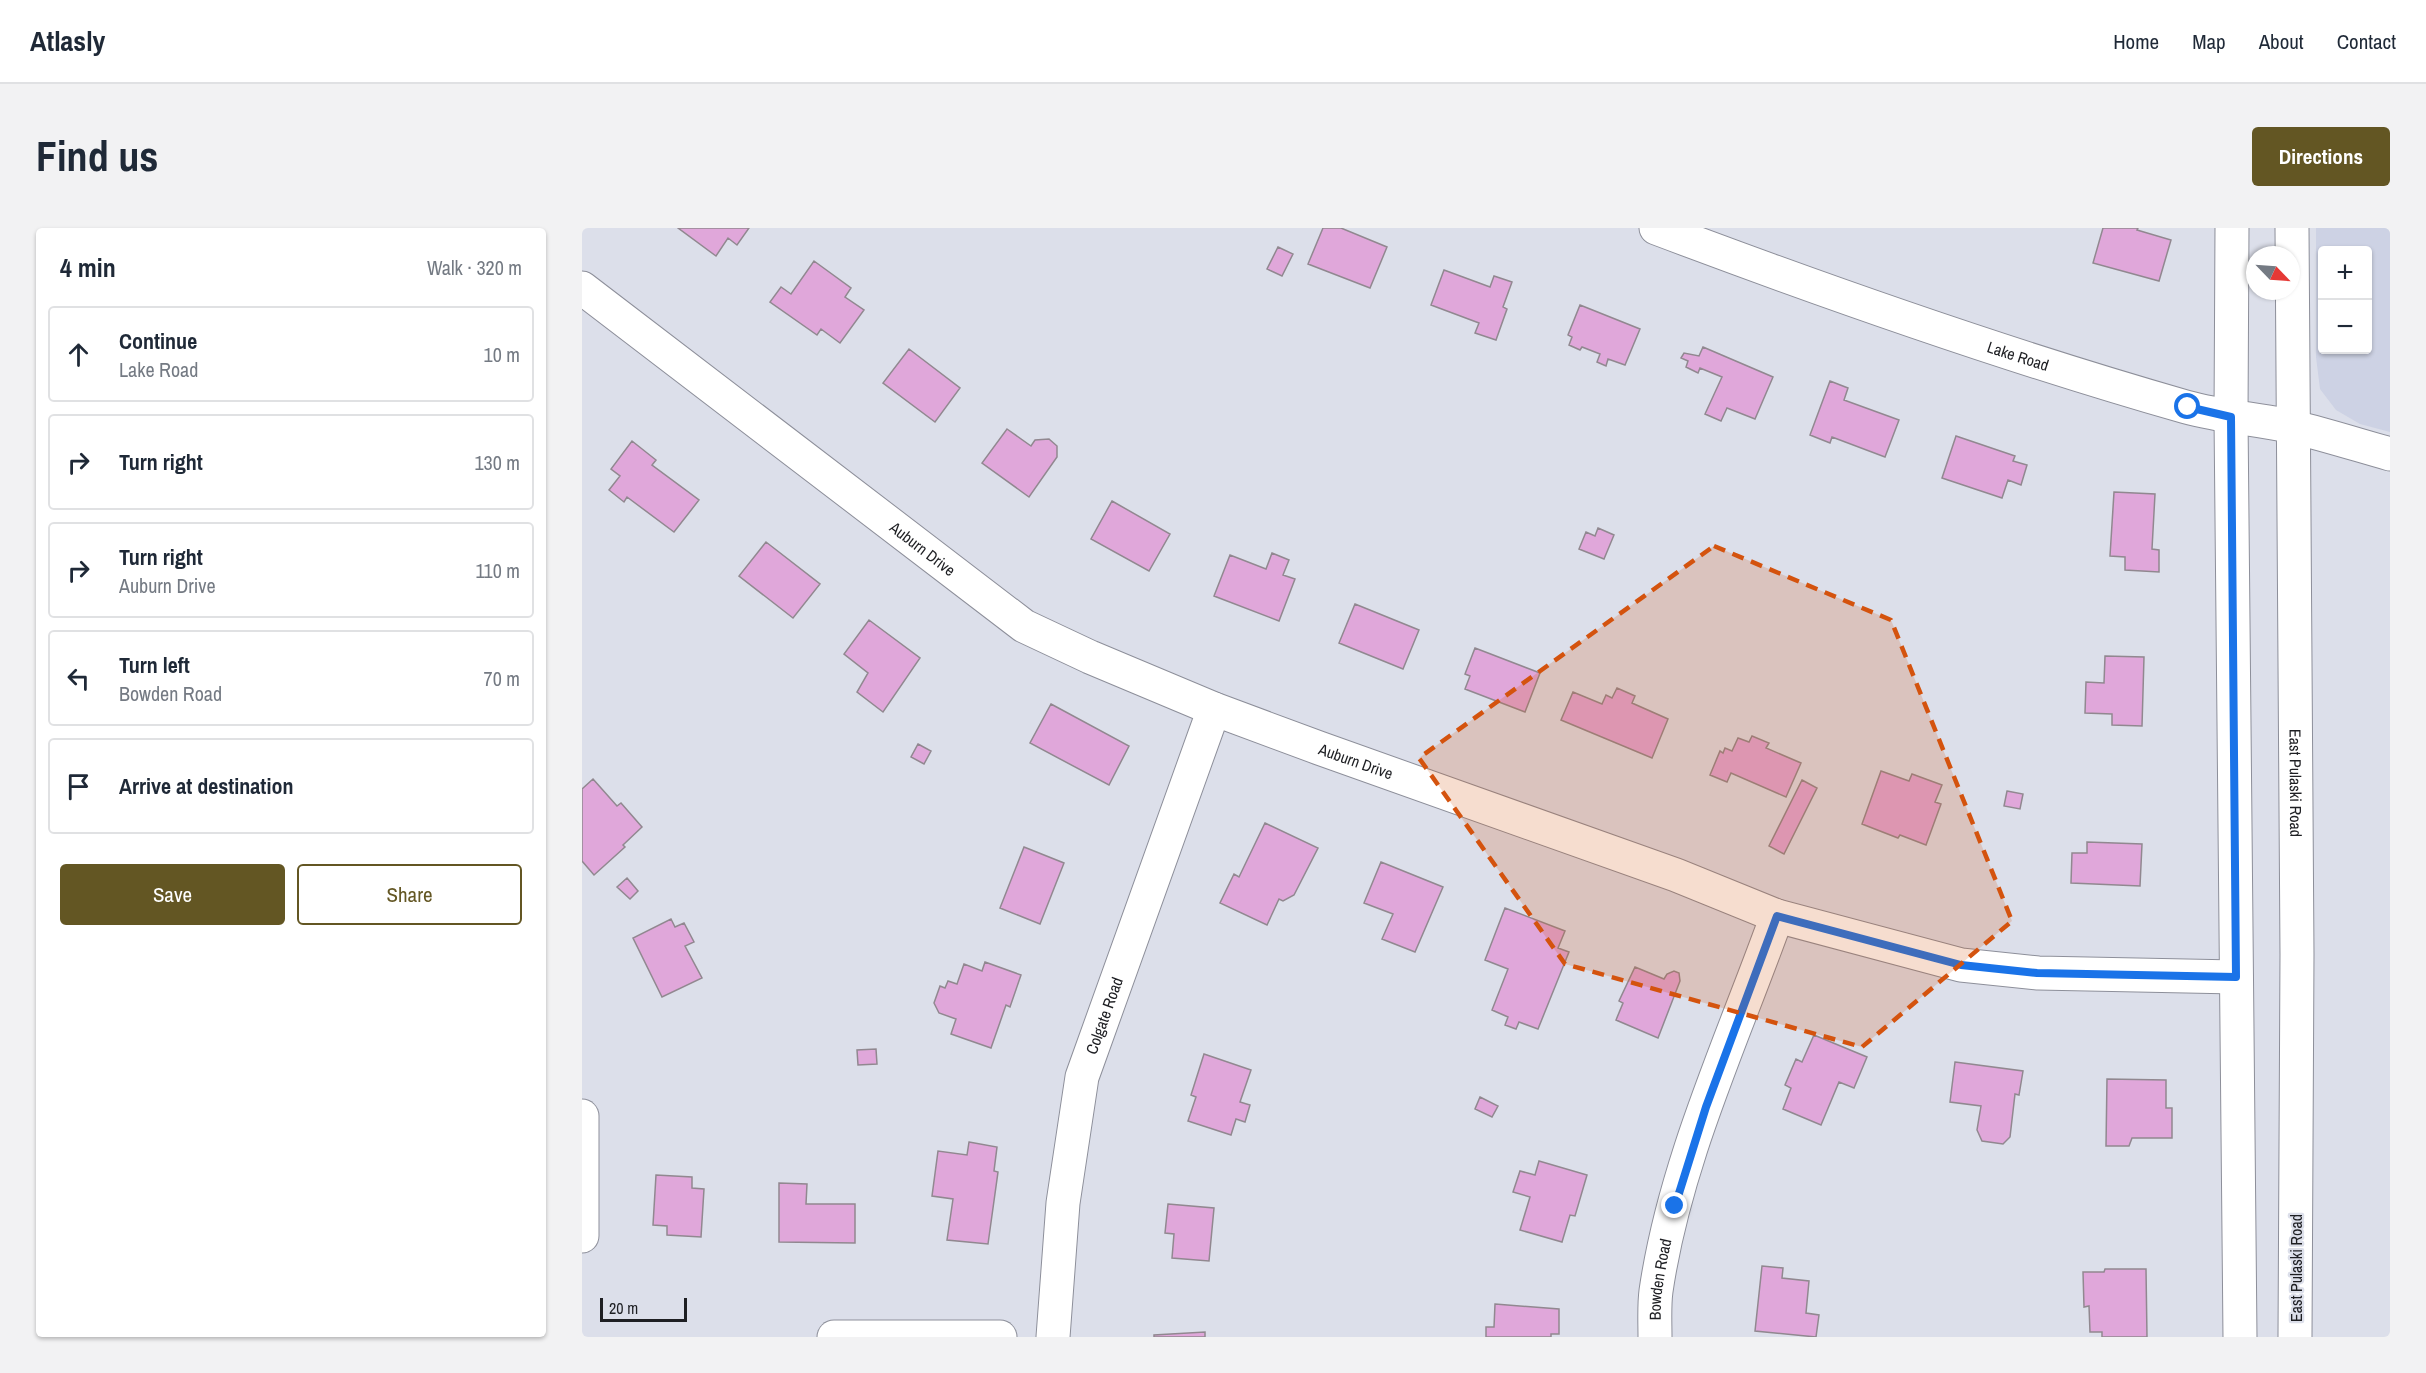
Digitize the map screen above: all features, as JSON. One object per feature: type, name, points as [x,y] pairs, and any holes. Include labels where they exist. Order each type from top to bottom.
[{"type":"street","name":"Lake Road","points":[[1656,228],[1813,288],[2011,354],[2188,407],[2292,427],[2390,454]]},
{"type":"street","points":[[2232,228],[2231,417],[2240,1337]]},
{"type":"street","name":"East Pulaski Road","points":[[2292,228],[2296,954],[2295,1337]]},
{"type":"street","name":"Auburn Drive","points":[[582,288],[1024,626],[1090,657],[1214,709],[1676,875],[1777,916],[1961,965],[2037,973],[2236,977]]},
{"type":"street","name":"Colgate Road","points":[[1053,1337],[1063,1203],[1082,1077],[1214,709]]},
{"type":"street","name":"Bowden Road","points":[[1655,1337],[1656,1293],[1675,1206],[1706,1107],[1777,916]]},
{"type":"street","points":[[582,1116],[582,1236]]},
{"type":"street","points":[[834,1337],[1000,1337]]},
{"type":"highlighted area","points":[[1714,546],[1891,620],[2012,921],[1862,1047],[1565,964],[1419,758]]},
{"type":"shaded area","points":[[2316,228],[2390,228],[2390,432],[2360,424],[2336,410],[2320,389],[2316,357]]},
{"type":"building","points":[[678,228],[749,228],[737,245],[728,238],[716,256]]},
{"type":"building","points":[[1323,228],[1341,228],[1387,247],[1370,288],[1308,264]]},
{"type":"building","points":[[2103,228],[2138,228],[2137,230],[2171,240],[2159,281],[2093,263]]},
{"type":"building","points":[[1278,247],[1293,254],[1282,276],[1267,269]]},
{"type":"building","points":[[814,261],[851,288],[845,297],[864,310],[840,343],[821,329],[817,335],[770,302],[781,287],[791,294]]},
{"type":"building","points":[[1444,270],[1490,287],[1494,276],[1512,282],[1503,307],[1507,309],[1496,340],[1475,333],[1479,323],[1431,305]]},
{"type":"building","points":[[1580,305],[1640,329],[1625,365],[1608,359],[1606,366],[1597,362],[1600,354],[1569,345],[1572,337],[1568,335]]},
{"type":"building","points":[[1703,347],[1773,377],[1755,419],[1727,408],[1721,421],[1705,414],[1722,377],[1700,368],[1698,373],[1686,367],[1688,361],[1681,358],[1684,353],[1699,356]]},
{"type":"building","points":[[909,349],[960,388],[935,422],[883,383]]},
{"type":"building","points":[[1830,381],[1848,388],[1844,400],[1899,420],[1885,457],[1832,437],[1830,443],[1810,435]]},
{"type":"building","points":[[1007,429],[1031,446],[1035,440],[1049,439],[1057,446],[1057,457],[1029,497],[982,463]]},
{"type":"building","points":[[1956,436],[2015,456],[2013,461],[2027,465],[2021,485],[2008,480],[2002,498],[1942,478]]},
{"type":"building","points":[[632,441],[656,460],[652,465],[699,500],[674,532],[627,497],[624,502],[609,490],[620,476],[611,469]]},
{"type":"building","points":[[2114,492],[2155,494],[2152,549],[2159,550],[2159,572],[2125,570],[2125,557],[2110,556]]},
{"type":"building","points":[[1112,501],[1170,534],[1149,571],[1091,539]]},
{"type":"building","points":[[1598,528],[1614,535],[1604,559],[1579,549],[1586,532],[1595,536]]},
{"type":"building","points":[[766,542],[820,584],[793,618],[739,576]]},
{"type":"building","points":[[1272,553],[1289,560],[1283,575],[1295,579],[1279,621],[1214,596],[1230,555],[1266,569]]},
{"type":"building","points":[[1355,604],[1419,630],[1403,669],[1339,643]]},
{"type":"building","points":[[869,620],[920,658],[883,712],[857,692],[868,673],[844,654]]},
{"type":"building","points":[[1475,648],[1540,673],[1525,712],[1465,689],[1470,676],[1465,674]]},
{"type":"building","points":[[2105,656],[2144,657],[2142,726],[2112,725],[2112,714],[2085,713],[2086,682],[2104,683]]},
{"type":"building","points":[[1617,688],[1635,696],[1632,703],[1668,719],[1652,758],[1561,720],[1573,692],[1602,704],[1606,695],[1612,698]]},
{"type":"building","points":[[1051,704],[1129,746],[1109,785],[1030,743]]},
{"type":"building","points":[[1752,736],[1769,743],[1766,748],[1801,763],[1786,797],[1731,773],[1727,782],[1710,775],[1720,751],[1723,753],[1725,748],[1732,751],[1738,738],[1749,742]]},
{"type":"building","points":[[918,744],[931,751],[924,764],[911,757]]},
{"type":"building","points":[[1881,771],[1909,781],[1912,774],[1942,785],[1935,802],[1941,804],[1926,845],[1900,835],[1898,838],[1862,824]]},
{"type":"building","points":[[593,779],[617,806],[621,803],[642,827],[623,845],[625,847],[594,875],[582,861],[582,789]]},
{"type":"building","points":[[1802,780],[1817,788],[1784,854],[1769,846]]},
{"type":"building","points":[[2007,791],[2023,794],[2020,809],[2004,806]]},
{"type":"building","points":[[1265,823],[1318,848],[1294,895],[1283,901],[1279,899],[1267,925],[1220,903],[1234,874],[1239,877]]},
{"type":"building","points":[[2087,842],[2142,844],[2140,886],[2071,883],[2072,853],[2087,853]]},
{"type":"building","points":[[1024,847],[1064,863],[1040,924],[1000,908]]},
{"type":"building","points":[[1381,862],[1443,887],[1415,952],[1382,939],[1393,914],[1364,903]]},
{"type":"building","points":[[627,878],[638,891],[630,899],[617,887]]},
{"type":"building","points":[[1505,908],[1565,931],[1558,948],[1569,952],[1538,1029],[1519,1022],[1516,1029],[1505,1025],[1508,1017],[1492,1010],[1508,969],[1485,960]]},
{"type":"building","points":[[671,919],[675,927],[684,923],[694,942],[685,946],[702,978],[662,997],[633,938]]},
{"type":"building","points":[[985,962],[1021,975],[1010,1007],[1006,1005],[991,1048],[951,1034],[956,1019],[939,1013],[934,1003],[940,986],[945,988],[948,981],[957,984],[964,964],[982,971]]},
{"type":"building","points":[[1635,967],[1664,979],[1667,974],[1674,971],[1679,973],[1680,981],[1658,1038],[1616,1020],[1623,1003],[1619,1001]]},
{"type":"building","points":[[1814,1035],[1867,1057],[1854,1088],[1839,1082],[1821,1125],[1783,1109],[1791,1088],[1785,1085],[1796,1059],[1802,1062]]},
{"type":"building","points":[[876,1049],[877,1064],[858,1065],[857,1050]]},
{"type":"building","points":[[1204,1054],[1251,1070],[1240,1102],[1250,1105],[1245,1122],[1236,1119],[1231,1135],[1188,1121],[1196,1097],[1191,1095]]},
{"type":"building","points":[[1955,1062],[2023,1071],[2019,1095],[2015,1094],[2010,1137],[2003,1144],[1982,1141],[1977,1130],[1981,1106],[1950,1102]]},
{"type":"building","points":[[2107,1079],[2166,1080],[2166,1108],[2172,1108],[2172,1138],[2132,1138],[2129,1146],[2106,1146]]},
{"type":"building","points":[[1480,1097],[1498,1106],[1492,1117],[1475,1109]]},
{"type":"building","points":[[969,1142],[997,1147],[994,1171],[998,1172],[988,1244],[947,1240],[953,1199],[932,1196],[938,1151],[967,1155]]},
{"type":"building","points":[[1539,1161],[1587,1175],[1575,1216],[1570,1215],[1562,1242],[1520,1230],[1530,1197],[1513,1192],[1520,1171],[1535,1175]]},
{"type":"building","points":[[656,1175],[692,1177],[692,1188],[704,1189],[701,1237],[667,1235],[667,1226],[653,1225]]},
{"type":"building","points":[[779,1183],[807,1184],[806,1204],[855,1204],[855,1243],[779,1242]]},
{"type":"building","points":[[1168,1204],[1214,1208],[1209,1261],[1172,1258],[1174,1234],[1165,1233]]},
{"type":"building","points":[[1762,1266],[1783,1268],[1782,1278],[1809,1281],[1806,1313],[1819,1315],[1816,1337],[1755,1331]]},
{"type":"building","points":[[2105,1269],[2146,1269],[2147,1337],[2102,1337],[2102,1332],[2090,1332],[2089,1306],[2084,1307],[2083,1272],[2104,1272]]},
{"type":"building","points":[[1495,1304],[1559,1309],[1559,1334],[1551,1334],[1551,1337],[1486,1337],[1486,1327],[1494,1327]]},
{"type":"building","points":[[1205,1332],[1205,1337],[1154,1337],[1154,1335]]},
{"type":"route","points":[[1675,1206],[1706,1107],[1777,916],[1961,965],[2037,973],[2236,977],[2231,417],[2188,407]]}]
